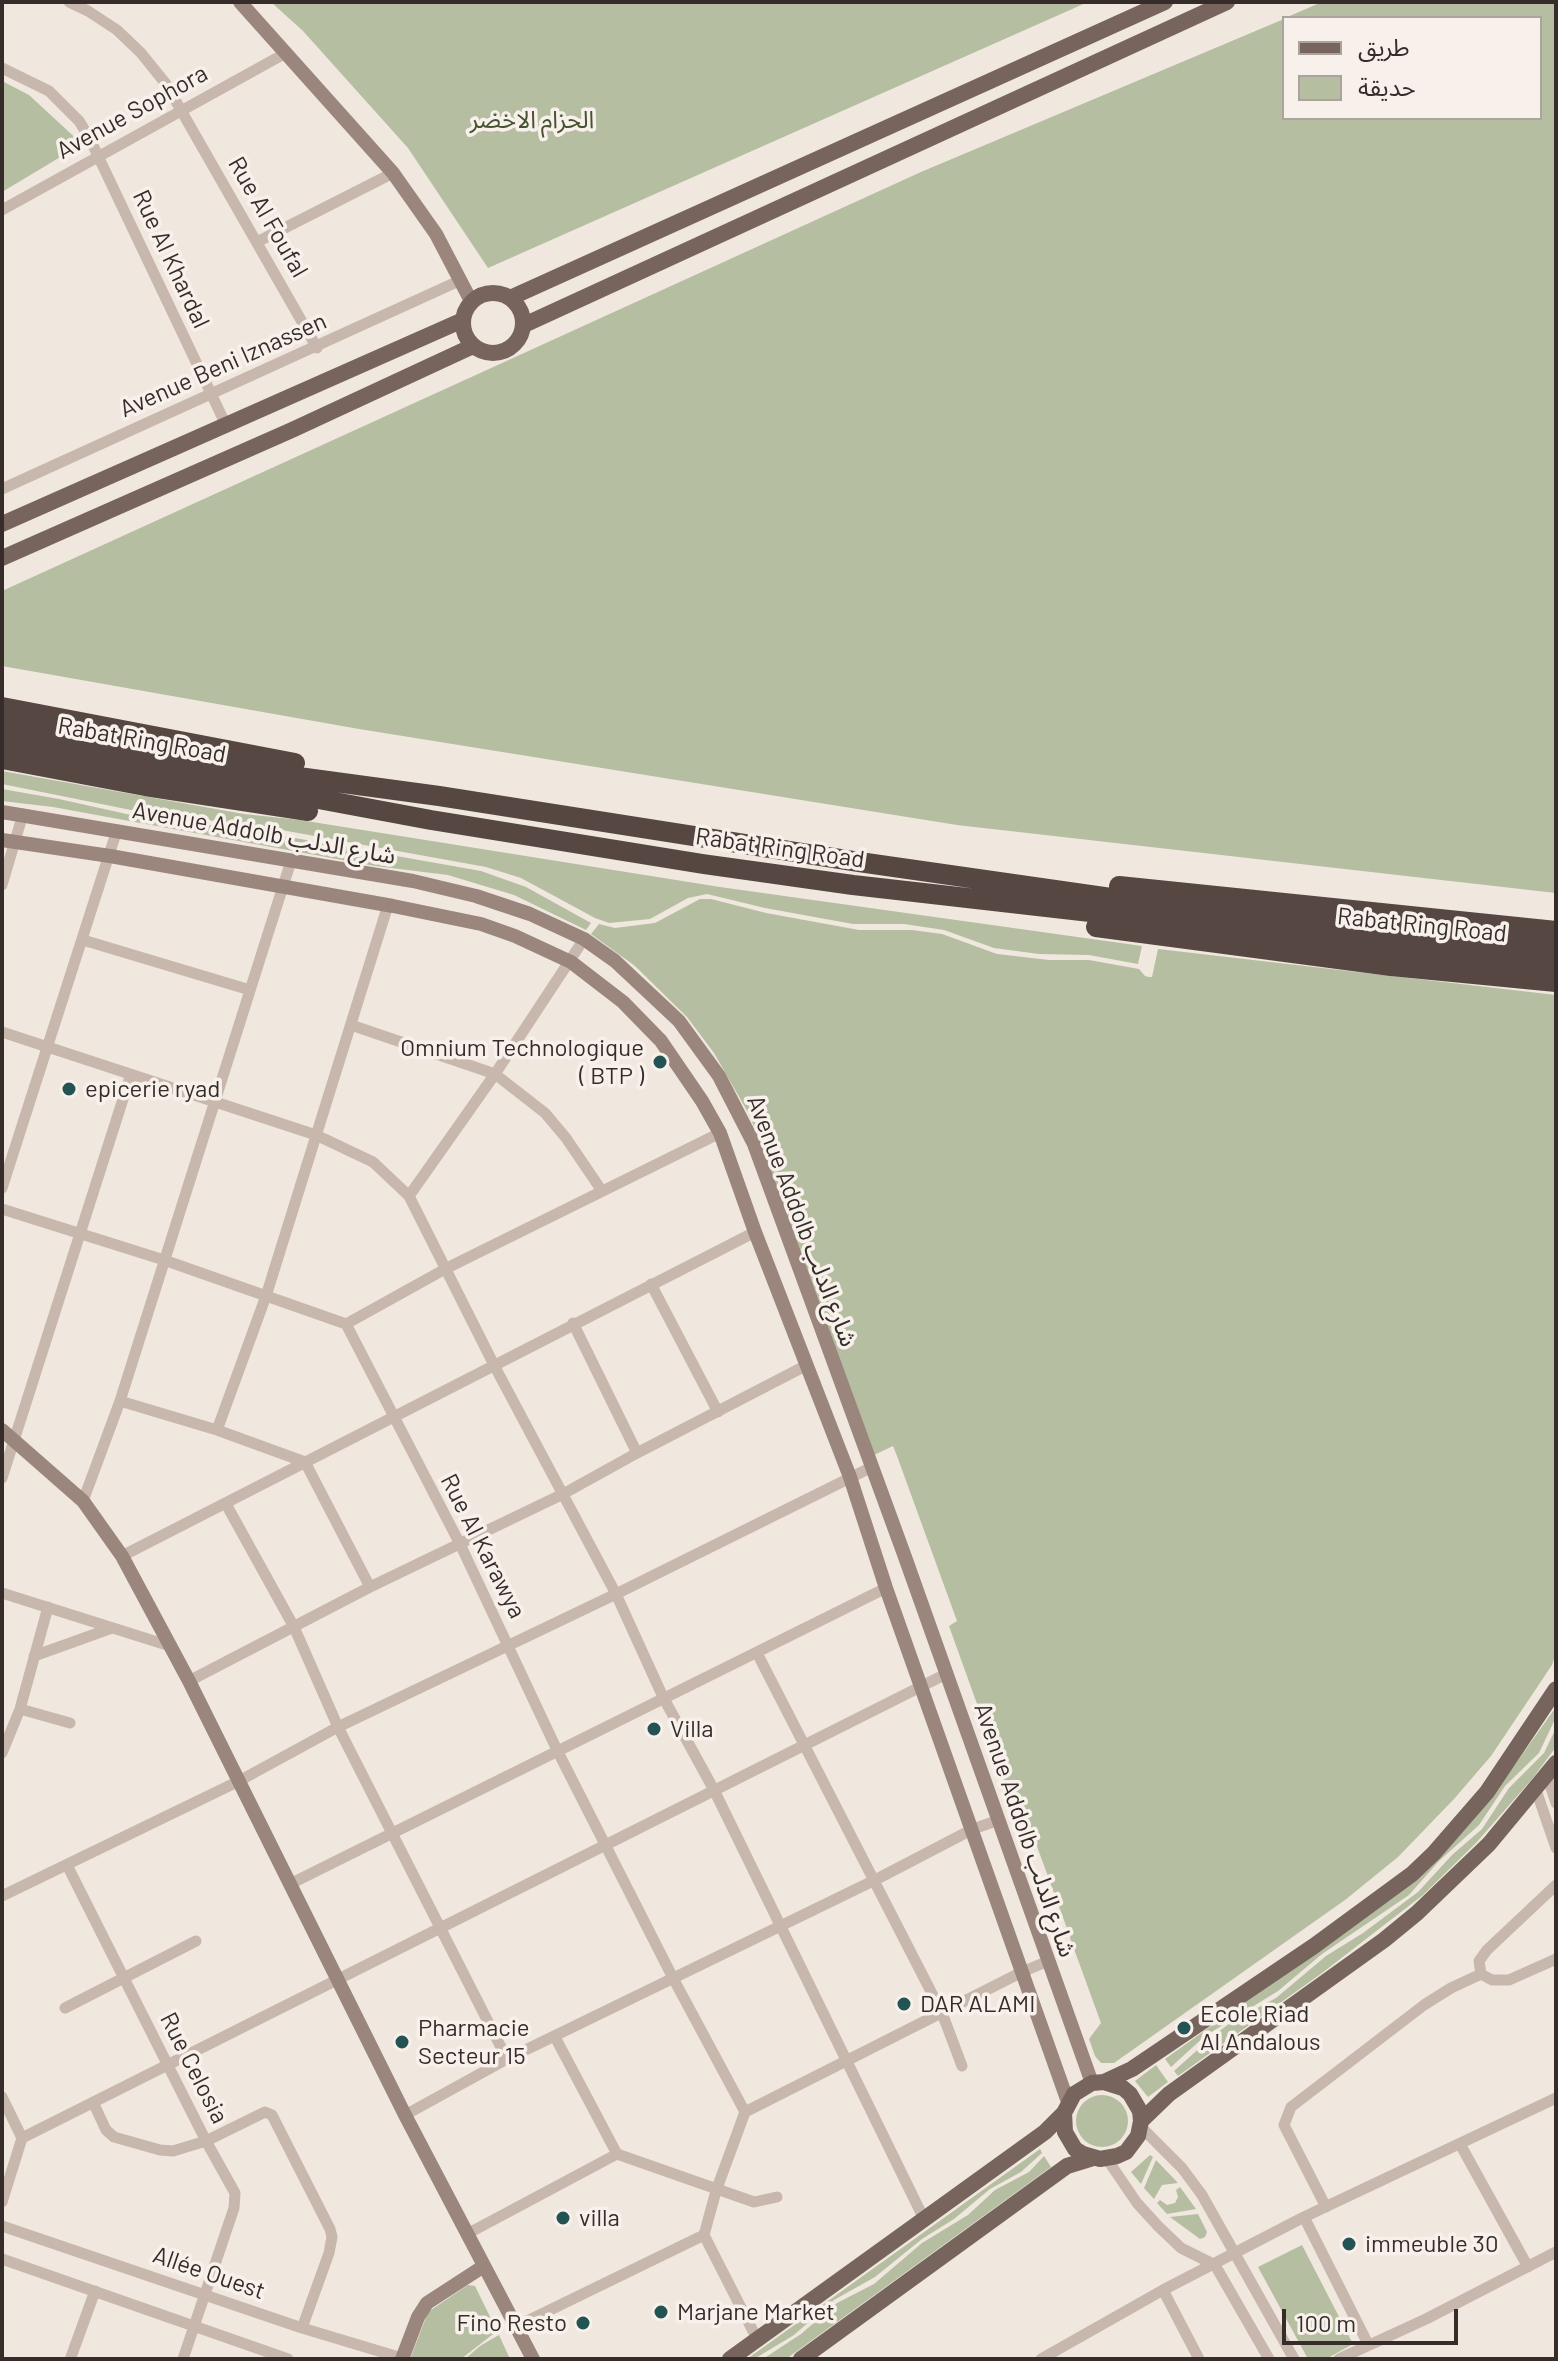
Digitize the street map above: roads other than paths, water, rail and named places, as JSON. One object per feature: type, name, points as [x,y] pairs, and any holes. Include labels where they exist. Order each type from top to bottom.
[{"type":"highway","points":[[2,707],[381,778],[439,796]]},
{"type":"highway","name":"Rabat Ring Road","points":[[2,725],[291,776],[439,796],[721,842],[1191,909],[1396,934],[1556,949]]},
{"type":"highway","name":"Rabat Ring Road","points":[[2,740],[431,820],[703,864],[951,897],[1556,965]]},
{"type":"highway","points":[[2,759],[145,786],[362,819],[385,822],[431,820]]},
{"type":"highway","points":[[955,874],[1033,876],[1556,931]]},
{"type":"highway","points":[[951,897],[1033,917],[1155,936],[1391,966],[1556,982]]},
{"type":"main road","points":[[510,298],[1165,2]]},
{"type":"main road","points":[[524,325],[1227,2]]},
{"type":"main road","points":[[490,292],[510,298],[518,305],[524,325],[521,335],[508,349],[490,353],[473,346],[463,330],[465,310],[471,301],[490,292]]},
{"type":"main road","points":[[2,524],[463,320]]},
{"type":"main road","points":[[2,558],[473,346]]},
{"type":"main road","points":[[730,2359],[1045,2132],[1074,2094],[1132,2069],[1314,1946],[1412,1874],[1487,1792],[1556,1689]]},
{"type":"main road","points":[[801,2359],[1067,2166],[1117,2156],[1133,2145],[1141,2124],[1169,2094],[1417,1913],[1489,1844],[1554,1767]]},
{"type":"main road","points":[[1098,2083],[1123,2088],[1130,2094],[1140,2111],[1141,2124]]},
{"type":"main road","points":[[1066,2108],[1063,2123],[1069,2141],[1075,2149],[1100,2158]]},
{"type":"street","name":"Rue Al Foufal","points":[[69,2],[117,30],[166,84],[317,348]]},
{"type":"street","points":[[240,2],[393,173],[436,234],[471,301]]},
{"type":"street","name":"Avenue Sophora","points":[[2,210],[284,54]]},
{"type":"street","name":"Rue Al Khardal","points":[[2,68],[49,91],[79,121],[226,425]]},
{"type":"street","points":[[257,242],[393,173]]},
{"type":"street","name":"Avenue Beni Iznassen","points":[[2,489],[461,280]]},
{"type":"street","name":"Avenue Addolb شارع الدلب","points":[[2,812],[413,881],[476,896],[530,914],[584,939],[615,961],[671,1012],[730,1095],[754,1144],[1048,1961],[1098,2083]]},
{"type":"street","points":[[2,885],[9,841],[23,814]]},
{"type":"street","points":[[2,1188],[117,830]]},
{"type":"street","name":"Avenue Addolb شارع الدلب","points":[[9,841],[110,856],[481,924],[571,962],[623,1002],[661,1041],[720,1133],[850,1477],[920,1686],[1022,1972],[1066,2108]]},
{"type":"street","points":[[83,1501],[120,1401],[291,861]]},
{"type":"street","points":[[217,1430],[266,1296],[388,905]]},
{"type":"street","points":[[409,1196],[495,1074],[584,939]]},
{"type":"street","points":[[83,940],[250,990]]},
{"type":"street","points":[[351,1025],[495,1074],[545,1113],[602,1191]]},
{"type":"street","points":[[2,1032],[316,1135],[373,1162],[409,1196],[495,1367],[616,1594],[663,1697],[714,1790],[778,1927],[924,2219]]},
{"type":"street","points":[[2,1478],[131,1074]]},
{"type":"street","points":[[2,1209],[164,1260],[346,1324],[447,1268],[720,1133]]},
{"type":"street","points":[[122,1556],[755,1232]]},
{"type":"street","points":[[651,1284],[718,1412]]},
{"type":"street","points":[[573,1323],[637,1453]]},
{"type":"street","name":"Rue Al Karawya","points":[[346,1324],[460,1544],[557,1750],[745,2112]]},
{"type":"street","points":[[189,1681],[370,1587],[563,1494],[807,1365]]},
{"type":"street","points":[[120,1401],[217,1430],[305,1462],[370,1587]]},
{"type":"street","points":[[2,1430],[16,1439],[83,1501],[122,1556],[189,1681],[405,2115],[533,2359]]},
{"type":"street","points":[[2,1896],[68,1867],[338,1727],[872,1467]]},
{"type":"street","points":[[226,1504],[294,1627],[338,1727],[507,2059]]},
{"type":"street","points":[[290,1884],[886,1588]]},
{"type":"street","points":[[2,1593],[170,1646]]},
{"type":"street","points":[[2,1753],[20,1709],[48,1607]]},
{"type":"street","points":[[34,1656],[112,1628]]},
{"type":"street","points":[[757,1653],[942,2013],[962,2066]]},
{"type":"street","points":[[22,2138],[946,1674]]},
{"type":"street","points":[[20,1709],[70,1723]]},
{"type":"street","points":[[1554,1767],[1556,1803]]},
{"type":"street","points":[[1536,1790],[1556,1848]]},
{"type":"street","points":[[405,2115],[507,2059],[973,1829],[999,1820]]},
{"type":"street","name":"Rue Celosia","points":[[68,1867],[236,2199],[183,2359]]},
{"type":"street","points":[[1481,1974],[1479,1961],[1487,1950],[1556,1885]]},
{"type":"street","points":[[65,2008],[196,1941]]},
{"type":"street","points":[[1481,1974],[1492,1980],[1509,1980],[1556,1959]]},
{"type":"street","points":[[757,2339],[704,2235],[716,2191],[745,2112],[1048,1961]]},
{"type":"street","points":[[1326,2207],[1284,2125],[1291,2107],[1424,2005],[1481,1974]]},
{"type":"street","points":[[555,2037],[617,2154],[754,2202],[777,2197]]},
{"type":"street","points":[[2,2097],[22,2138],[2,2202]]},
{"type":"street","points":[[1041,2359],[1163,2290],[1304,2217],[1556,2098]]},
{"type":"street","points":[[93,2102],[106,2130],[118,2139],[148,2149],[173,2151],[206,2141],[265,2112],[272,2115],[332,2237],[302,2328]]},
{"type":"street","points":[[1141,2124],[1182,2168],[1202,2195],[1294,2359]]},
{"type":"street","points":[[1460,2144],[1528,2267]]},
{"type":"street","points":[[467,2234],[617,2154]]},
{"type":"street","points":[[1100,2158],[1137,2203],[1181,2248],[1215,2265],[1269,2359]]},
{"type":"street","points":[[1304,2217],[1368,2344]]},
{"type":"street","name":"Allée Ouest","points":[[2,2226],[402,2359]]},
{"type":"street","points":[[517,2326],[704,2235]]},
{"type":"street","points":[[1339,2359],[1426,2319],[1556,2252]]},
{"type":"street","points":[[2,2259],[288,2359]]},
{"type":"street","points":[[402,2359],[422,2309],[434,2297],[484,2266]]},
{"type":"street","points":[[1163,2290],[1199,2359]]},
{"type":"street","points":[[71,2357],[95,2291]]},
{"type":"place","name":"Omnium Technologique ( BTP )","points":[[660,1062]]},
{"type":"place","name":"epicerie ryad","points":[[69,1089]]},
{"type":"place","name":"Villa","points":[[654,1729]]},
{"type":"place","name":"DAR ALAMI","points":[[904,2004]]},
{"type":"place","name":"Ecole Riad Al Andalous","points":[[1184,2028]]},
{"type":"place","name":"Pharmacie Secteur 15","points":[[402,2042]]},
{"type":"place","name":"villa","points":[[563,2218]]},
{"type":"place","name":"immeuble 30","points":[[1349,2244]]},
{"type":"place","name":"Marjane Market","points":[[661,2312]]},
{"type":"place","name":"Fino Resto","points":[[583,2323]]},
{"type":"park label","name":"الحزام الاخضر","points":[[532,120]]}]
